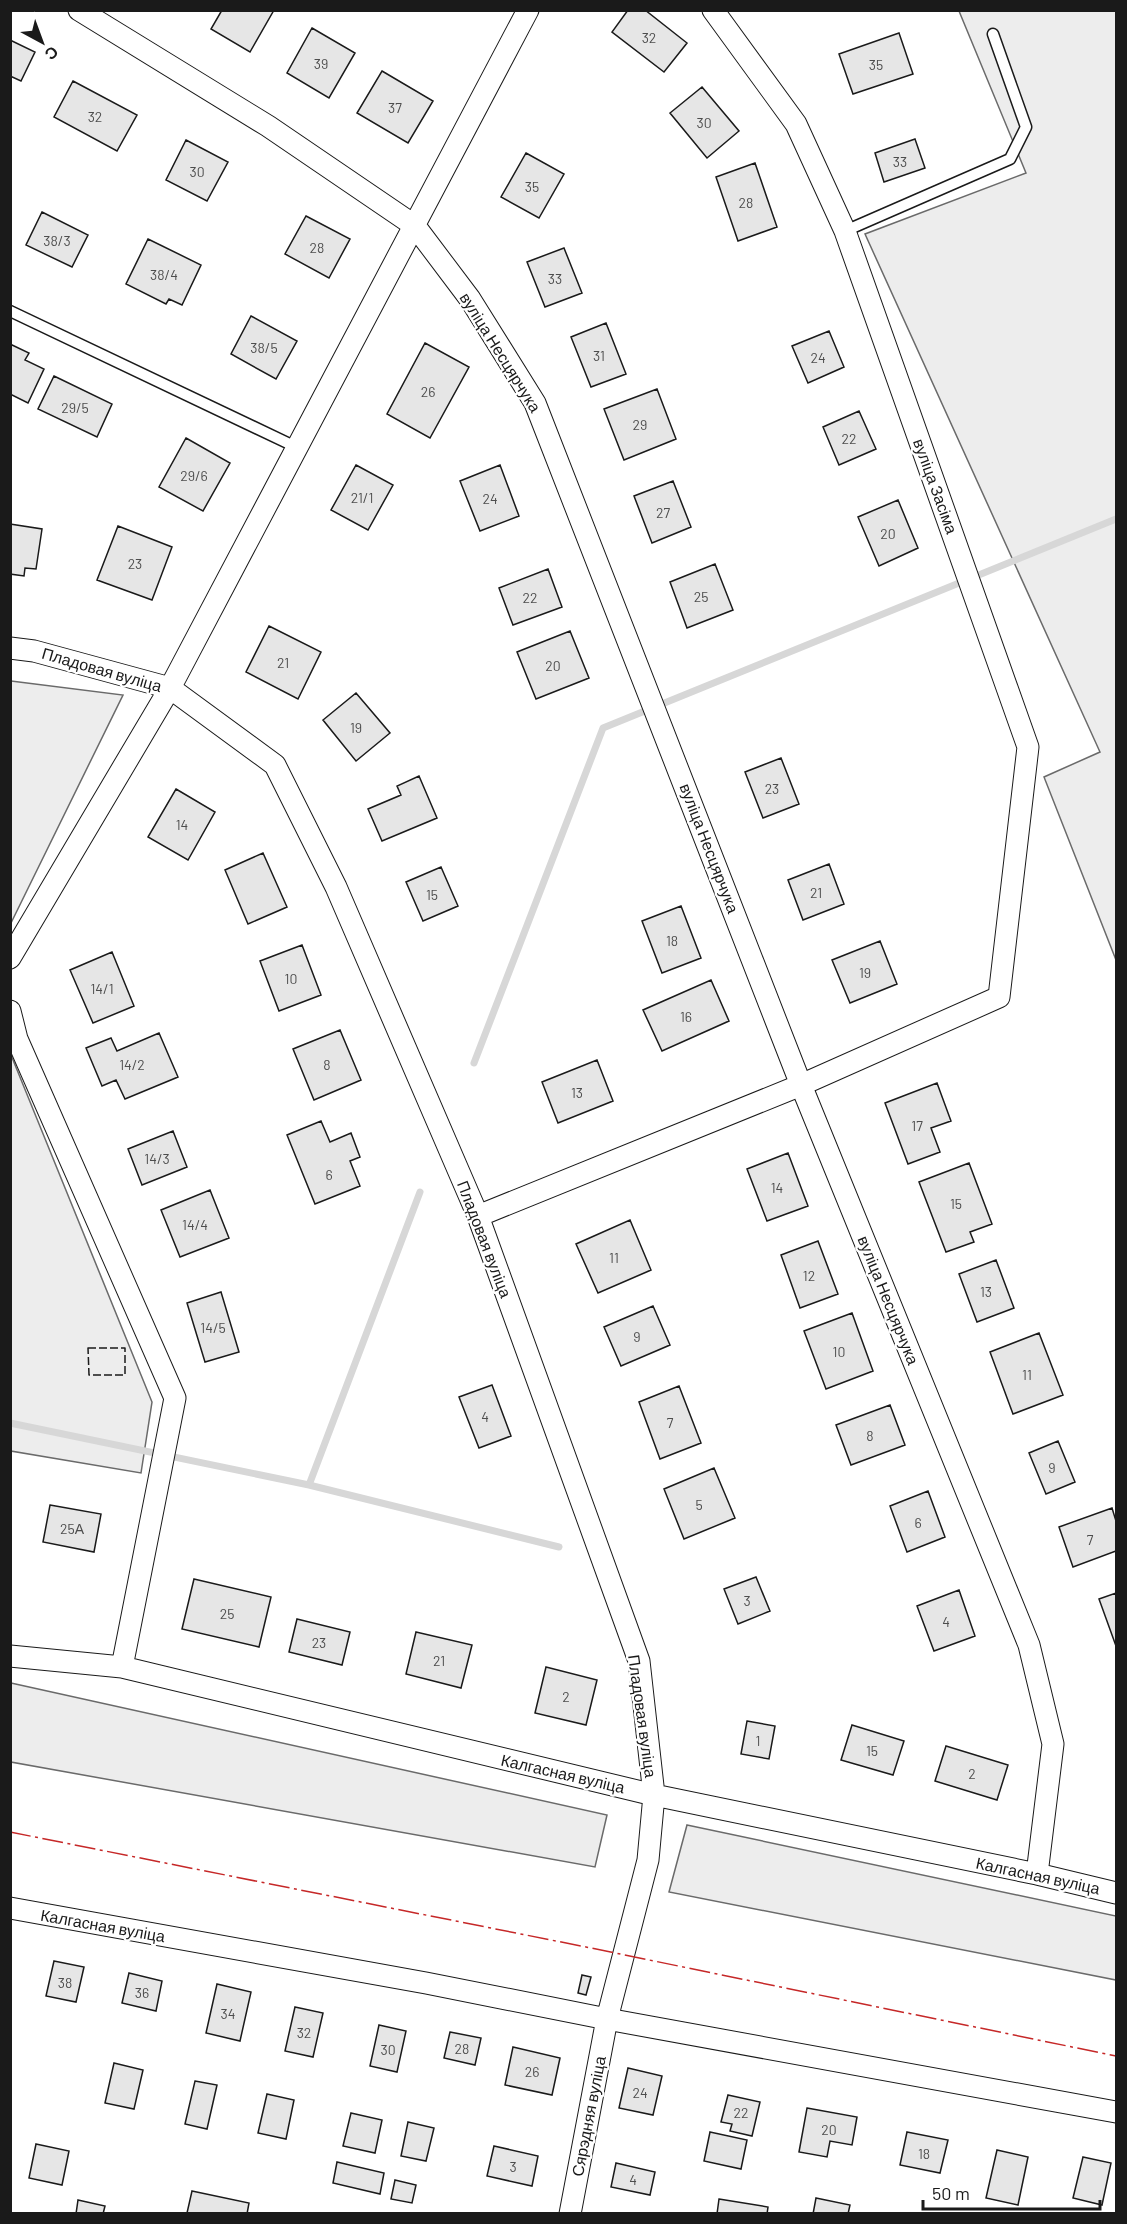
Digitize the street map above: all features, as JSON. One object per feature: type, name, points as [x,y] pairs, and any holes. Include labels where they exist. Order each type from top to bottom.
[{"type":"street","name":"вуліца Несцярчука","points":[[79,10],[268,126],[415,226],[470,300],[535,403],[801,1085],[1029,1645],[1053,1744],[1037,1874]]},
{"type":"street","points":[[10,958],[170,688],[528,10]]},
{"type":"street","name":"вуліца Засіма","points":[[713,10],[796,124],[845,231],[1028,747],[999,997],[801,1085]]},
{"type":"street","name":"Пладовая вуліца","points":[[10,648],[34,651],[170,688],[275,765],[336,886],[478,1216],[639,1661],[654,1795],[648,1860],[607,2019]]},
{"type":"street","points":[[10,1011],[17,1039],[175,1398],[122,1667]]},
{"type":"street","points":[[478,1216],[801,1085]]},
{"type":"street","name":"Калгасная вуліца","points":[[10,1656],[122,1667],[654,1795],[1037,1874],[1116,1893]]},
{"type":"street","name":"Калгасная вуліца","points":[[10,1908],[1116,2112]]},
{"type":"street","name":"Сярэдняя вуліца","points":[[570,2214],[607,2019]]},
{"type":"lane","points":[[845,231],[1010,159],[1026,127],[993,34]]},
{"type":"lane","points":[[10,311],[296,447]]},
{"type":"shaded area","points":[[959,11],[1116,11],[1116,960],[1044,777],[1100,752],[865,234],[1026,173]]},
{"type":"shaded area","points":[[10,681],[123,695],[11,923]]},
{"type":"shaded area","points":[[11,1055],[152,1402],[141,1473],[11,1451]]},
{"type":"shaded area","points":[[11,1683],[607,1815],[595,1867],[11,1762]]},
{"type":"shaded area","points":[[687,1825],[1116,1916],[1116,1980],[669,1892]]},
{"type":"building","points":[[222,10],[274,10],[250,52],[211,29]]},
{"type":"building","points":[[628,10],[645,10],[687,43],[664,72],[612,32]]},
{"type":"building","points":[[312,28],[355,53],[329,98],[287,73]]},
{"type":"building","points":[[899,33],[913,74],[853,94],[839,54]]},
{"type":"building","points":[[10,40],[35,52],[21,81],[10,76]]},
{"type":"building","points":[[382,71],[433,101],[408,143],[357,113]]},
{"type":"building","points":[[73,81],[137,115],[117,151],[54,117]]},
{"type":"building","points":[[702,87],[739,131],[707,158],[670,113]]},
{"type":"building","points":[[915,139],[925,168],[884,182],[875,153]]},
{"type":"building","points":[[186,140],[228,162],[207,201],[166,180]]},
{"type":"building","points":[[526,153],[564,174],[539,218],[501,197]]},
{"type":"building","points":[[755,163],[777,227],[738,241],[716,177]]},
{"type":"building","points":[[42,212],[88,235],[72,267],[26,245]]},
{"type":"building","points":[[306,216],[350,239],[329,278],[285,254]]},
{"type":"building","points":[[148,239],[201,265],[182,305],[169,299],[166,304],[126,284]]},
{"type":"building","points":[[564,248],[582,293],[545,307],[527,262]]},
{"type":"building","points":[[251,316],[297,341],[276,379],[231,354]]},
{"type":"building","points":[[606,323],[626,374],[591,387],[571,337]]},
{"type":"building","points":[[829,331],[844,367],[808,383],[792,346]]},
{"type":"building","points":[[425,343],[469,367],[430,438],[387,414]]},
{"type":"building","points":[[10,344],[29,353],[25,360],[44,369],[28,403],[10,394]]},
{"type":"building","points":[[54,376],[112,404],[97,437],[38,409]]},
{"type":"building","points":[[657,389],[676,439],[624,460],[604,409]]},
{"type":"building","points":[[859,411],[876,449],[839,465],[823,427]]},
{"type":"building","points":[[186,438],[230,463],[203,511],[159,487]]},
{"type":"building","points":[[356,465],[393,485],[368,530],[331,510]]},
{"type":"building","points":[[500,465],[519,516],[480,531],[460,481]]},
{"type":"building","points":[[673,481],[691,527],[652,543],[634,496]]},
{"type":"building","points":[[898,500],[918,548],[879,566],[858,517]]},
{"type":"building","points":[[10,524],[42,529],[36,569],[25,568],[24,576],[10,574]]},
{"type":"building","points":[[118,526],[172,547],[152,600],[97,580]]},
{"type":"building","points":[[715,564],[733,610],[687,628],[670,582]]},
{"type":"building","points":[[548,569],[562,607],[513,625],[499,588]]},
{"type":"building","points":[[269,626],[321,652],[298,699],[246,672]]},
{"type":"building","points":[[570,631],[589,678],[536,699],[517,652]]},
{"type":"building","points":[[356,693],[390,733],[356,761],[323,720]]},
{"type":"building","points":[[781,758],[799,804],[763,818],[745,772]]},
{"type":"building","points":[[419,776],[437,818],[382,841],[368,809],[401,795],[397,786]]},
{"type":"building","points":[[176,789],[215,812],[188,860],[148,837]]},
{"type":"building","points":[[263,853],[287,907],[248,924],[225,870]]},
{"type":"building","points":[[829,864],[844,904],[803,920],[788,880]]},
{"type":"building","points":[[441,867],[458,906],[423,921],[406,882]]},
{"type":"building","points":[[681,906],[701,958],[662,973],[642,921]]},
{"type":"building","points":[[880,941],[897,984],[850,1003],[832,960]]},
{"type":"building","points":[[302,945],[321,995],[279,1011],[260,961]]},
{"type":"building","points":[[112,952],[134,1006],[93,1023],[70,970]]},
{"type":"building","points":[[711,980],[729,1021],[662,1051],[643,1010]]},
{"type":"building","points":[[340,1030],[361,1080],[314,1100],[293,1049]]},
{"type":"building","points":[[159,1033],[178,1077],[125,1099],[116,1080],[102,1086],[86,1048],[111,1038],[117,1051]]},
{"type":"building","points":[[597,1060],[613,1101],[558,1123],[542,1082]]},
{"type":"building","points":[[937,1083],[951,1121],[931,1128],[940,1152],[908,1164],[885,1103]]},
{"type":"building","points":[[321,1121],[330,1142],[351,1133],[360,1157],[350,1161],[360,1186],[315,1204],[287,1135]]},
{"type":"building","points":[[173,1131],[187,1167],[142,1185],[128,1149]]},
{"type":"building","points":[[788,1153],[808,1206],[767,1221],[747,1169]]},
{"type":"building","points":[[969,1163],[992,1224],[970,1232],[974,1242],[946,1252],[919,1182]]},
{"type":"building","points":[[210,1190],[229,1238],[180,1257],[161,1210]]},
{"type":"building","points":[[630,1220],[651,1270],[598,1293],[576,1244]]},
{"type":"building","points":[[818,1241],[838,1294],[800,1308],[781,1255]]},
{"type":"building","points":[[996,1260],[1014,1308],[977,1322],[959,1274]]},
{"type":"building","points":[[221,1292],[239,1352],[205,1362],[187,1303]]},
{"type":"building","points":[[653,1306],[670,1345],[621,1366],[604,1327]]},
{"type":"building","points":[[852,1313],[873,1371],[826,1389],[804,1331]]},
{"type":"building","points":[[1039,1333],[1063,1395],[1013,1414],[990,1352]]},
{"type":"building","points":[[492,1385],[511,1436],[479,1448],[459,1397]]},
{"type":"building","points":[[679,1386],[701,1443],[660,1459],[639,1402]]},
{"type":"building","points":[[890,1405],[905,1445],[851,1465],[836,1425]]},
{"type":"building","points":[[1058,1441],[1075,1482],[1046,1494],[1029,1453]]},
{"type":"building","points":[[714,1468],[735,1518],[684,1539],[664,1489]]},
{"type":"building","points":[[928,1491],[945,1537],[907,1552],[890,1506]]},
{"type":"building","points":[[50,1505],[101,1514],[94,1552],[43,1542]]},
{"type":"building","points":[[1112,1508],[1116,1521],[1116,1551],[1073,1567],[1059,1527]]},
{"type":"building","points":[[756,1577],[770,1611],[738,1624],[724,1589]]},
{"type":"building","points":[[194,1579],[271,1597],[259,1647],[182,1629]]},
{"type":"building","points":[[959,1590],[975,1636],[934,1651],[917,1606]]},
{"type":"building","points":[[1116,1593],[1116,1646],[1099,1599]]},
{"type":"building","points":[[297,1619],[350,1632],[342,1665],[289,1652]]},
{"type":"building","points":[[416,1632],[472,1645],[461,1688],[406,1674]]},
{"type":"building","points":[[546,1667],[597,1680],[586,1725],[535,1713]]},
{"type":"building","points":[[747,1721],[775,1726],[769,1759],[741,1754]]},
{"type":"building","points":[[852,1725],[904,1741],[893,1775],[841,1760]]},
{"type":"building","points":[[946,1746],[1008,1765],[997,1800],[935,1781]]},
{"type":"building","points":[[54,1961],[84,1967],[76,2002],[46,1996]]},
{"type":"building","points":[[129,1973],[162,1981],[156,2011],[122,2003]]},
{"type":"building","points":[[582,1975],[591,1977],[586,1995],[578,1993]]},
{"type":"building","points":[[217,1984],[251,1992],[240,2041],[206,2033]]},
{"type":"building","points":[[295,2007],[323,2013],[313,2057],[285,2051]]},
{"type":"building","points":[[379,2025],[406,2031],[397,2072],[370,2066]]},
{"type":"building","points":[[450,2032],[481,2038],[475,2065],[444,2058]]},
{"type":"building","points":[[513,2047],[560,2058],[552,2095],[505,2085]]},
{"type":"building","points":[[114,2063],[143,2070],[134,2109],[105,2103]]},
{"type":"building","points":[[628,2068],[662,2076],[653,2115],[619,2108]]},
{"type":"building","points":[[195,2081],[217,2085],[207,2129],[185,2124]]},
{"type":"building","points":[[267,2094],[294,2100],[286,2139],[258,2133]]},
{"type":"building","points":[[728,2095],[760,2102],[752,2136],[730,2131],[732,2124],[721,2122]]},
{"type":"building","points":[[807,2108],[857,2117],[852,2145],[830,2141],[827,2157],[799,2152]]},
{"type":"building","points":[[351,2113],[382,2120],[375,2153],[343,2146]]},
{"type":"building","points":[[408,2122],[434,2128],[426,2161],[401,2156]]},
{"type":"building","points":[[710,2132],[747,2140],[741,2169],[704,2161]]},
{"type":"building","points":[[907,2132],[948,2140],[940,2173],[900,2165]]},
{"type":"building","points":[[36,2144],[69,2151],[62,2185],[29,2178]]},
{"type":"building","points":[[494,2146],[538,2156],[532,2186],[487,2176]]},
{"type":"building","points":[[997,2150],[1028,2157],[1018,2205],[986,2198]]},
{"type":"building","points":[[1083,2157],[1111,2163],[1102,2205],[1073,2198]]},
{"type":"building","points":[[337,2162],[384,2173],[380,2194],[333,2183]]},
{"type":"building","points":[[616,2163],[655,2172],[650,2195],[611,2187]]},
{"type":"building","points":[[395,2180],[416,2185],[412,2203],[391,2199]]},
{"type":"building","points":[[192,2191],[249,2203],[247,2214],[187,2213]]},
{"type":"building","points":[[816,2198],[850,2205],[848,2214],[813,2214]]},
{"type":"building","points":[[719,2199],[768,2207],[767,2214],[717,2214]]},
{"type":"building","points":[[78,2200],[105,2206],[103,2214],[76,2214]]},
{"type":"waterway","points":[[474,1063],[603,728],[1116,519]]},
{"type":"waterway","points":[[309,1485],[420,1192]]},
{"type":"waterway","points":[[10,1423],[309,1485],[559,1547]]},
{"type":"fence","points":[[88,1348],[125,1348],[125,1375],[89,1375],[88,1348]]},
{"type":"power","points":[[10,1832],[1116,2056]]}]
